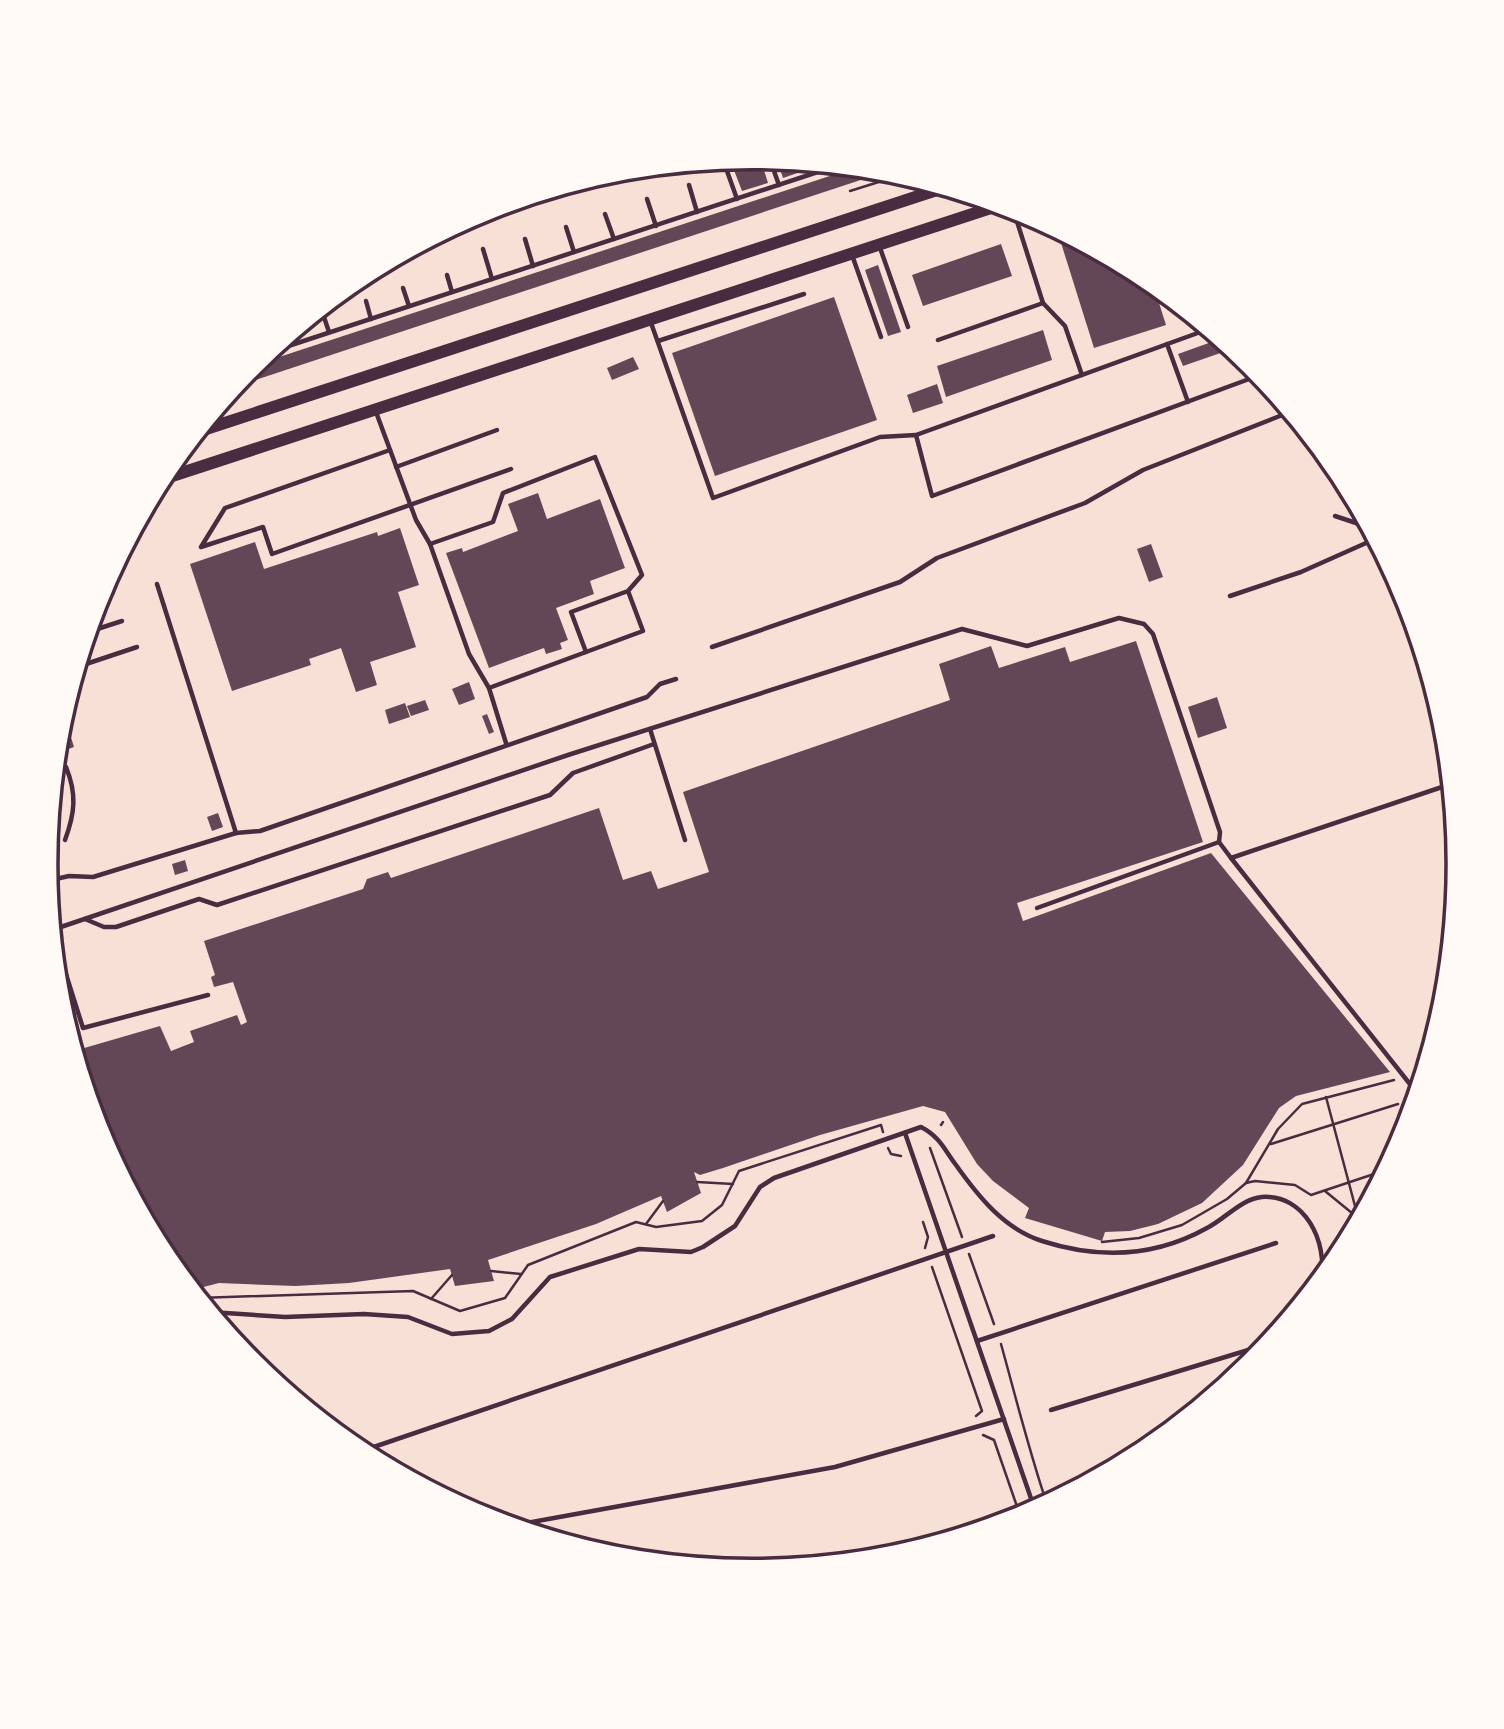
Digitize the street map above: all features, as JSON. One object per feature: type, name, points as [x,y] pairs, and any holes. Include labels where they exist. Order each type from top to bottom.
[{"type":"main road","points":[[214,426],[928,193]]},
{"type":"main road","points":[[179,474],[984,210]]},
{"type":"lane","points":[[727,171],[737,199]]},
{"type":"lane","points":[[775,171],[779,185]]},
{"type":"lane","points":[[292,344],[814,173]]},
{"type":"lane","points":[[689,186],[697,212]]},
{"type":"lane","points":[[647,199],[656,226]]},
{"type":"lane","points":[[605,214],[614,239]]},
{"type":"lane","points":[[1018,223],[1044,303],[1065,326],[1082,375]]},
{"type":"lane","points":[[566,227],[574,252]]},
{"type":"lane","points":[[525,239],[533,266]]},
{"type":"lane","points":[[879,245],[908,327]]},
{"type":"lane","points":[[483,249],[492,279]]},
{"type":"lane","points":[[852,254],[881,337]]},
{"type":"lane","points":[[447,275],[452,292]]},
{"type":"lane","points":[[403,288],[409,306]]},
{"type":"lane","points":[[658,341],[804,294]]},
{"type":"lane","points":[[366,301],[371,319]]},
{"type":"lane","points":[[938,340],[1044,303]]},
{"type":"lane","points":[[324,318],[329,332]]},
{"type":"lane","points":[[650,320],[713,498],[880,437],[916,435],[1198,333]]},
{"type":"lane","points":[[1167,344],[1188,402]]},
{"type":"lane","points":[[916,435],[932,496],[1248,379]]},
{"type":"lane","points":[[375,410],[411,505],[430,544],[469,653],[489,688],[506,743]]},
{"type":"lane","points":[[712,647],[900,582],[937,558],[1085,503],[1143,470],[1281,416]]},
{"type":"lane","points":[[396,467],[497,430]]},
{"type":"lane","points":[[390,450],[225,508],[201,547],[263,527],[272,554],[511,469]]},
{"type":"lane","points":[[430,544],[493,522],[503,493],[596,457],[642,575],[628,590],[571,612],[586,652]]},
{"type":"lane","points":[[1335,516],[1356,523]]},
{"type":"lane","points":[[1230,596],[1301,572],[1366,541]]},
{"type":"lane","points":[[157,584],[236,833]]},
{"type":"lane","points":[[489,688],[643,631],[628,590]]},
{"type":"lane","points":[[61,927],[650,729],[962,629],[1027,646],[1119,618],[1132,619],[1143,624],[1153,634],[1220,832],[1219,842],[1410,1084]]},
{"type":"lane","points":[[100,628],[122,621]]},
{"type":"lane","points":[[88,663],[137,647]]},
{"type":"lane","points":[[58,878],[93,877],[236,833],[260,831],[506,743],[647,697],[660,684],[676,679]]},
{"type":"lane","points":[[650,729],[685,839]]},
{"type":"lane","points":[[85,919],[104,927],[116,927],[199,899],[217,905],[550,795],[573,773],[654,744]]},
{"type":"lane","points":[[65,767],[74,785],[75,814],[65,840]]},
{"type":"lane","points":[[1231,858],[1441,787]]},
{"type":"lane","points":[[1037,908],[1219,842]]},
{"type":"lane","points":[[68,980],[83,1028],[208,995]]},
{"type":"lane","points":[[222,1313],[285,1317],[386,1315],[408,1317],[452,1334],[489,1331],[512,1319],[550,1277],[639,1249],[691,1252],[734,1226],[760,1187],[774,1178],[921,1127],[934,1134],[989,1207],[1016,1229],[1039,1240],[1096,1253],[1121,1254],[1167,1245],[1206,1229],[1251,1200],[1274,1198],[1289,1202],[1303,1211],[1312,1225],[1320,1263]]},
{"type":"lane","points":[[905,1133],[1032,1500]]},
{"type":"lane","points":[[373,1446],[993,1236]]},
{"type":"lane","points":[[977,1341],[1276,1243]]},
{"type":"lane","points":[[1051,1410],[1249,1349]]},
{"type":"lane","points":[[530,1522],[835,1467],[1004,1419]]},
{"type":"path","points":[[850,191],[878,182]]},
{"type":"path","points":[[1096,1253],[1103,1240],[1139,1238],[1182,1225],[1227,1199],[1246,1183],[1278,1129],[1292,1111],[1302,1104],[1405,1077]]},
{"type":"path","points":[[1326,1097],[1356,1207]]},
{"type":"path","points":[[1271,1144],[1404,1102]]},
{"type":"path","points":[[210,1298],[413,1291],[460,1311],[505,1298],[528,1265],[636,1222],[656,1227],[702,1221],[722,1205],[739,1171],[881,1125],[891,1154],[902,1157]]},
{"type":"path","points":[[928,1142],[964,1240]]},
{"type":"path","points":[[1246,1183],[1275,1181],[1295,1185],[1311,1195],[1374,1174]]},
{"type":"path","points":[[697,1182],[733,1184]]},
{"type":"path","points":[[1325,1191],[1352,1214]]},
{"type":"path","points":[[646,1224],[663,1201]]},
{"type":"path","points":[[921,1214],[928,1237],[925,1248]]},
{"type":"path","points":[[968,1253],[995,1327]]},
{"type":"path","points":[[932,1267],[982,1411],[976,1416],[983,1435],[994,1440],[1017,1506]]},
{"type":"path","points":[[491,1271],[522,1274]]},
{"type":"path","points":[[431,1299],[452,1275]]},
{"type":"path","points":[[1001,1344],[1022,1418],[1023,1431],[1043,1494]]},
{"type":"building","points":[[734,171],[764,171],[768,183],[742,191]]},
{"type":"building","points":[[781,171],[800,172],[783,178]]},
{"type":"building","points":[[832,175],[862,180],[255,380],[279,357]]},
{"type":"building","points":[[1061,243],[1099,263],[1159,302],[1166,325],[1094,348]]},
{"type":"building","points":[[1001,244],[1012,276],[923,306],[912,275]]},
{"type":"building","points":[[878,265],[901,332],[888,336],[865,270]]},
{"type":"building","points":[[834,297],[877,420],[715,476],[672,353]]},
{"type":"building","points":[[1043,330],[1052,360],[946,397],[937,366]]},
{"type":"building","points":[[1210,343],[1221,353],[1183,366],[1178,354]]},
{"type":"building","points":[[633,357],[639,369],[612,380],[607,368]]},
{"type":"building","points":[[937,384],[943,403],[913,413],[907,395]]},
{"type":"building","points":[[538,493],[547,519],[600,499],[625,568],[590,581],[594,594],[556,608],[568,640],[560,643],[562,649],[546,654],[544,648],[489,668],[446,553],[462,548],[463,552],[518,531],[508,504]]},
{"type":"building","points":[[400,528],[419,585],[398,592],[416,647],[370,662],[377,685],[356,692],[341,648],[309,659],[311,665],[232,691],[190,564],[255,542],[264,569],[377,532],[378,536]]},
{"type":"building","points":[[1151,544],[1163,577],[1149,582],[1137,549]]},
{"type":"building","points":[[1136,641],[1203,842],[1017,903],[1023,921],[1211,853],[1390,1072],[1296,1096],[1279,1108],[1243,1165],[1202,1203],[1158,1224],[1130,1231],[1105,1232],[1102,1241],[1025,1218],[1029,1208],[993,1181],[977,1164],[945,1112],[923,1106],[820,1135],[700,1175],[694,1172],[701,1193],[667,1212],[661,1196],[596,1224],[488,1260],[494,1281],[455,1286],[450,1269],[349,1283],[295,1286],[219,1283],[201,1288],[151,1212],[129,1172],[111,1130],[82,1049],[160,1026],[171,1051],[194,1042],[190,1031],[237,1015],[241,1025],[247,1022],[233,982],[214,987],[211,977],[215,975],[204,941],[363,889],[367,879],[388,872],[391,878],[599,808],[623,880],[651,871],[658,889],[709,872],[683,792],[950,700],[939,664],[991,646],[999,668],[1065,647],[1070,662]]},
{"type":"building","points":[[469,682],[475,699],[459,705],[452,689]]},
{"type":"building","points":[[1217,697],[1227,728],[1198,738],[1188,707]]},
{"type":"building","points":[[425,700],[429,710],[411,716],[407,706]]},
{"type":"building","points":[[405,703],[410,717],[389,724],[385,710]]},
{"type":"building","points":[[487,714],[494,732],[489,734],[482,716]]},
{"type":"building","points":[[70,735],[74,747],[68,749]]},
{"type":"building","points":[[218,813],[223,827],[212,831],[207,817]]},
{"type":"building","points":[[185,860],[188,871],[175,875],[172,864]]}]
